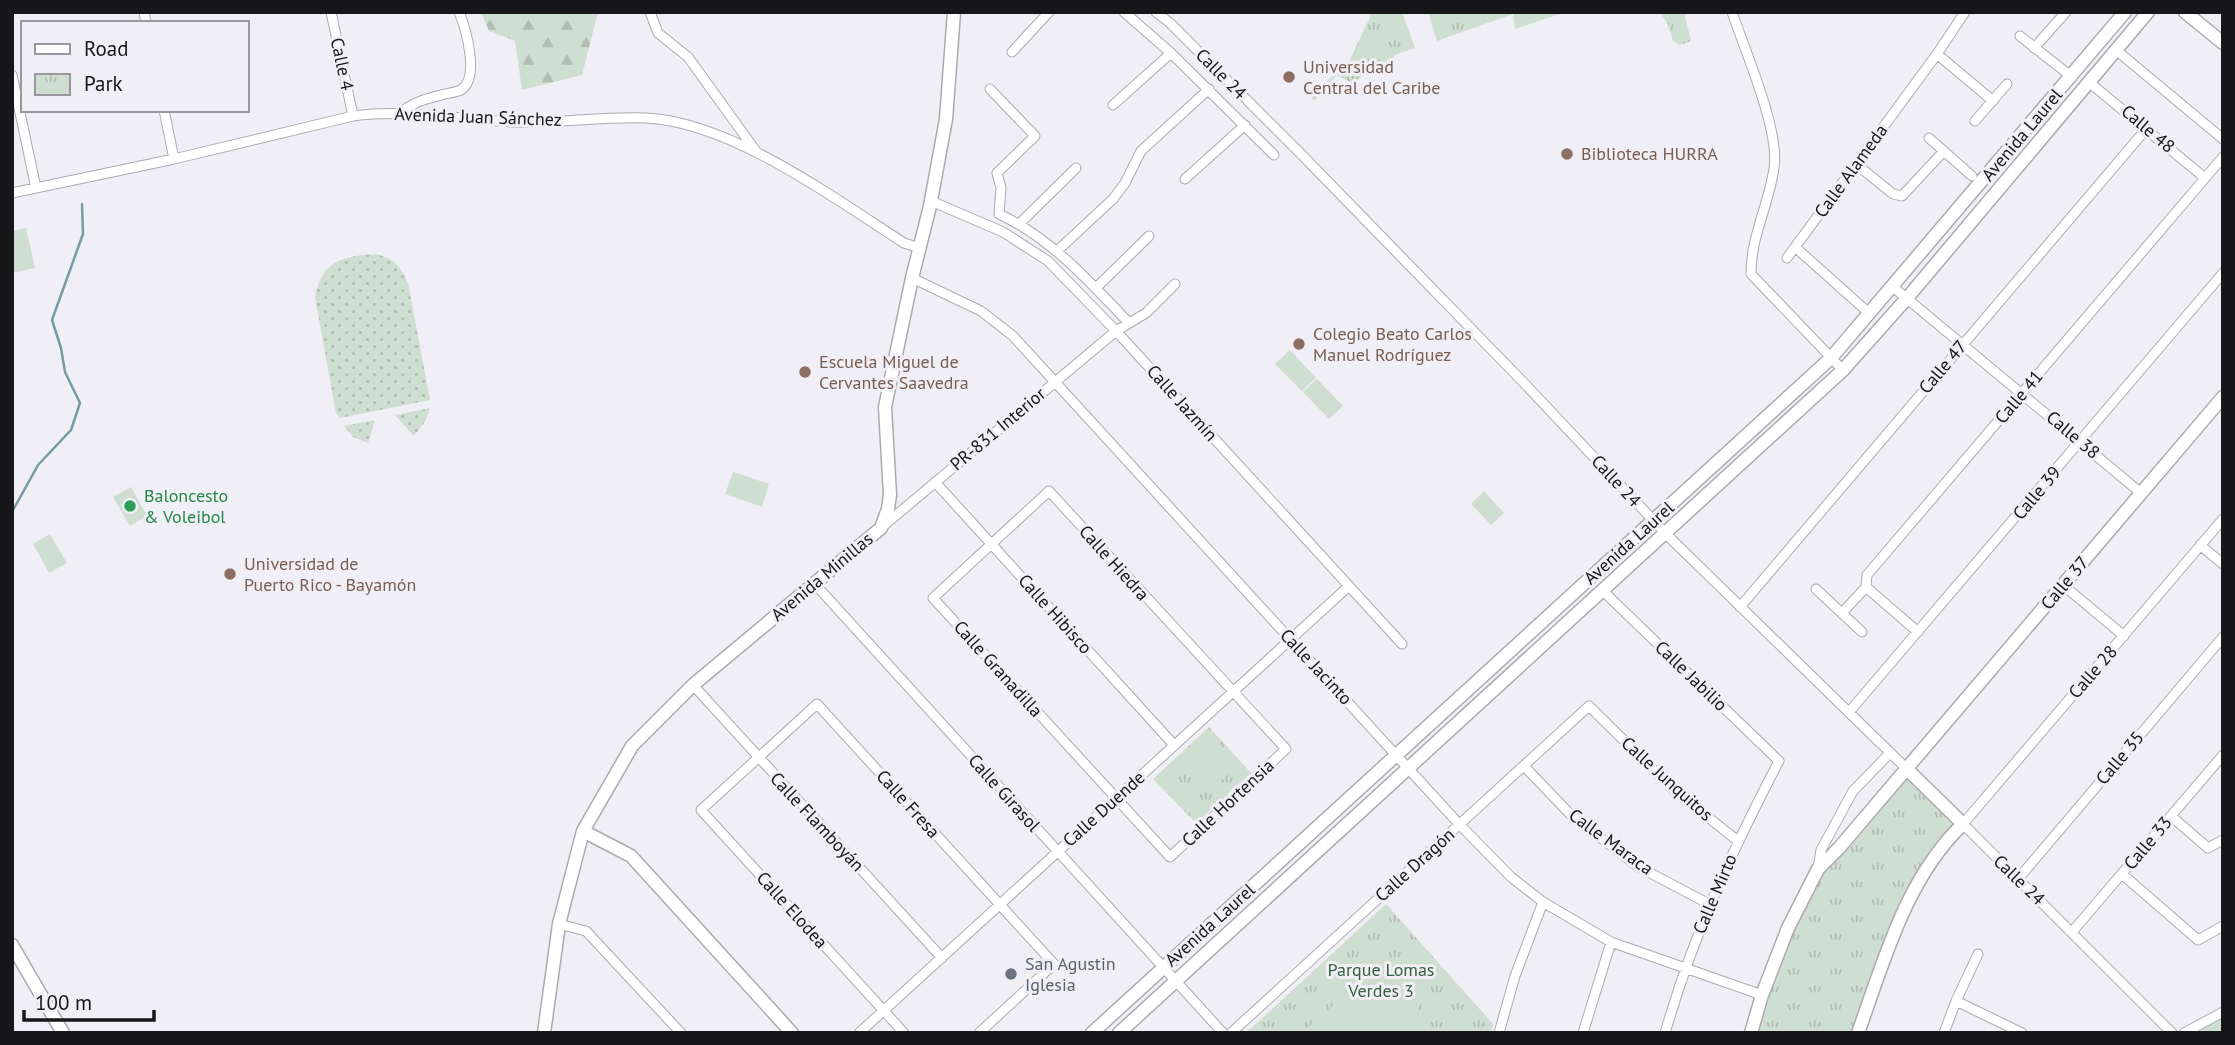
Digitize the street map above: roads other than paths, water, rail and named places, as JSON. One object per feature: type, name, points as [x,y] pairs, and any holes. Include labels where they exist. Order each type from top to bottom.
[{"type":"street","name":"Calle 4","points":[[331,12],[353,116]]},
{"type":"street","points":[[400,113],[414,102],[461,90],[469,80],[472,65],[459,12]]},
{"type":"street","points":[[650,12],[658,33],[688,57],[756,152]]},
{"type":"street","name":"Avenida Minillas","points":[[544,1033],[559,924],[583,831],[632,746],[693,685],[881,528],[890,495],[885,407],[931,201],[946,119],[954,12]]},
{"type":"street","points":[[1124,12],[1209,89],[1274,155]]},
{"type":"street","name":"Calle 24","points":[[1156,12],[1303,155],[1567,427],[1653,521],[1850,711],[2172,1033]]},
{"type":"street","points":[[1732,12],[1774,134],[1775,167],[1751,252],[1751,274],[1843,370]]},
{"type":"street","name":"Calle Alameda","points":[[1787,258],[1965,12]]},
{"type":"street","points":[[2034,48],[2066,12]]},
{"type":"street","name":"Avenida Laurel","points":[[1092,1033],[1831,358],[2125,12]]},
{"type":"street","name":"Avenida Laurel","points":[[1119,1033],[1843,370],[1908,297],[2148,12]]},
{"type":"street","points":[[2185,12],[2222,41]]},
{"type":"street","points":[[1012,52],[1045,14]]},
{"type":"street","points":[[2020,36],[2071,77]]},
{"type":"street","points":[[2116,50],[2223,139]]},
{"type":"street","points":[[1113,104],[1171,53]]},
{"type":"street","points":[[1937,54],[1993,101]]},
{"type":"street","points":[[12,75],[36,188]]},
{"type":"street","name":"Calle 48","points":[[2090,83],[2205,178]]},
{"type":"street","points":[[1975,121],[2007,84]]},
{"type":"street","points":[[990,89],[1035,136],[998,173],[1001,188],[999,214],[1019,224],[1070,261],[1128,322]]},
{"type":"street","points":[[1056,251],[1113,198],[1125,183],[1141,151],[1209,89]]},
{"type":"street","points":[[164,112],[174,159]]},
{"type":"street","name":"Avenida Juan Sánchez","points":[[12,193],[174,159],[353,116],[377,113],[516,122],[648,118],[705,130],[756,152],[904,243],[920,248]]},
{"type":"street","points":[[1185,178],[1245,125]]},
{"type":"street","name":"Calle 47","points":[[1740,607],[2147,128]]},
{"type":"street","points":[[1929,138],[1972,176]]},
{"type":"street","points":[[1856,164],[1893,194],[1902,196],[1944,150]]},
{"type":"street","name":"Calle 41","points":[[1842,613],[1866,587],[1867,575],[2223,157]]},
{"type":"street","points":[[1019,224],[1076,168]]},
{"type":"street","name":"Calle Jazmín","points":[[931,201],[1003,232],[1048,261],[1116,331],[1402,644]]},
{"type":"street","points":[[1096,288],[1149,236]]},
{"type":"street","points":[[1795,247],[1870,314]]},
{"type":"street","name":"Calle 39","points":[[1850,711],[2223,273]]},
{"type":"street","name":"Calle Jacinto","points":[[912,278],[981,311],[1013,336],[1459,824],[1511,877],[1543,901],[1611,942],[1762,995]]},
{"type":"street","name":"PR-831 Interior","points":[[881,528],[1116,331],[1146,313],[1175,284]]},
{"type":"street","name":"Calle 38","points":[[1894,287],[2141,493]]},
{"type":"street","name":"Calle 37","points":[[1751,1033],[1762,995],[1788,928],[1818,869],[1907,769],[2223,397]]},
{"type":"street","name":"Calle Hibisco","points":[[935,482],[1174,745]]},
{"type":"street","name":"Calle Hiedra","points":[[991,545],[1049,491],[1233,692]]},
{"type":"street","name":"Calle 28","points":[[1963,824],[2223,519]]},
{"type":"street","name":"Calle Granadilla","points":[[991,545],[933,598],[1116,798]]},
{"type":"street","points":[[2200,545],[2223,564]]},
{"type":"street","name":"Calle Girasol","points":[[814,583],[1223,1033]]},
{"type":"street","points":[[2063,585],[2124,635]]},
{"type":"street","name":"Calle Duende","points":[[859,1033],[1349,586]]},
{"type":"street","points":[[1866,587],[1918,632]]},
{"type":"street","points":[[1816,589],[1862,632]]},
{"type":"street","name":"Calle Jabilio","points":[[1603,592],[1779,761]]},
{"type":"street","name":"Calle 35","points":[[2018,879],[2223,637]]},
{"type":"street","name":"Calle Flamboyán","points":[[693,685],[942,958]]},
{"type":"street","name":"Calle Hortensia","points":[[1116,798],[1170,857],[1180,848],[1286,749],[1233,692]]},
{"type":"street","name":"Calle Fresa","points":[[758,757],[817,704],[1054,964],[979,1033]]},
{"type":"street","name":"Calle Dragón","points":[[1231,1033],[1589,706],[1599,716]]},
{"type":"street","name":"Calle Junquitos","points":[[1599,716],[1675,791],[1738,841]]},
{"type":"street","points":[[1818,869],[1821,850],[1853,791],[1890,753]]},
{"type":"street","name":"Calle 33","points":[[2072,932],[2223,755]]},
{"type":"street","name":"Calle Elodea","points":[[758,757],[701,810],[904,1033]]},
{"type":"street","name":"Calle Mirto","points":[[1665,1033],[1684,969],[1709,904],[1779,761]]},
{"type":"street","name":"Calle Maraca","points":[[1524,766],[1571,815],[1637,866],[1709,904]]},
{"type":"street","points":[[2171,816],[2208,848],[2223,840]]},
{"type":"street","points":[[1858,1033],[1896,929],[1927,866],[1947,839],[1963,824]]},
{"type":"street","points":[[583,831],[631,856],[792,1033]]},
{"type":"street","points":[[2122,874],[2198,940],[2223,926]]},
{"type":"street","points":[[1499,1033],[1515,976],[1543,901]]},
{"type":"street","points":[[559,924],[586,931],[681,1033]]},
{"type":"street","points":[[1583,1033],[1611,942]]},
{"type":"street","points":[[12,946],[63,1033]]},
{"type":"street","points":[[1944,1033],[1956,1000],[1979,954]]},
{"type":"street","points":[[1956,1000],[2022,1033]]},
{"type":"street","points":[[2185,1033],[2223,1012]]},
{"type":"waterway","points":[[12,512],[38,465],[71,430],[80,403],[65,372],[52,320],[83,234],[82,204]]},
{"type":"place","name":"Universidad Central del Caribe","points":[[1289,77]]},
{"type":"place","name":"Biblioteca HURRA","points":[[1567,154]]},
{"type":"place","name":"Colegio Beato Carlos Manuel Rodríguez","points":[[1299,344]]},
{"type":"place","name":"Escuela Miguel de Cervantes Saavedra","points":[[805,372]]},
{"type":"place","name":"Baloncesto & Voleibol","points":[[130,506]]},
{"type":"place","name":"Universidad de Puerto Rico - Bayamón","points":[[230,574]]},
{"type":"place","name":"San Agustin Iglesia","points":[[1011,974]]},
{"type":"park label","name":"Parque Lomas Verdes 3","points":[[1381,980]]}]
